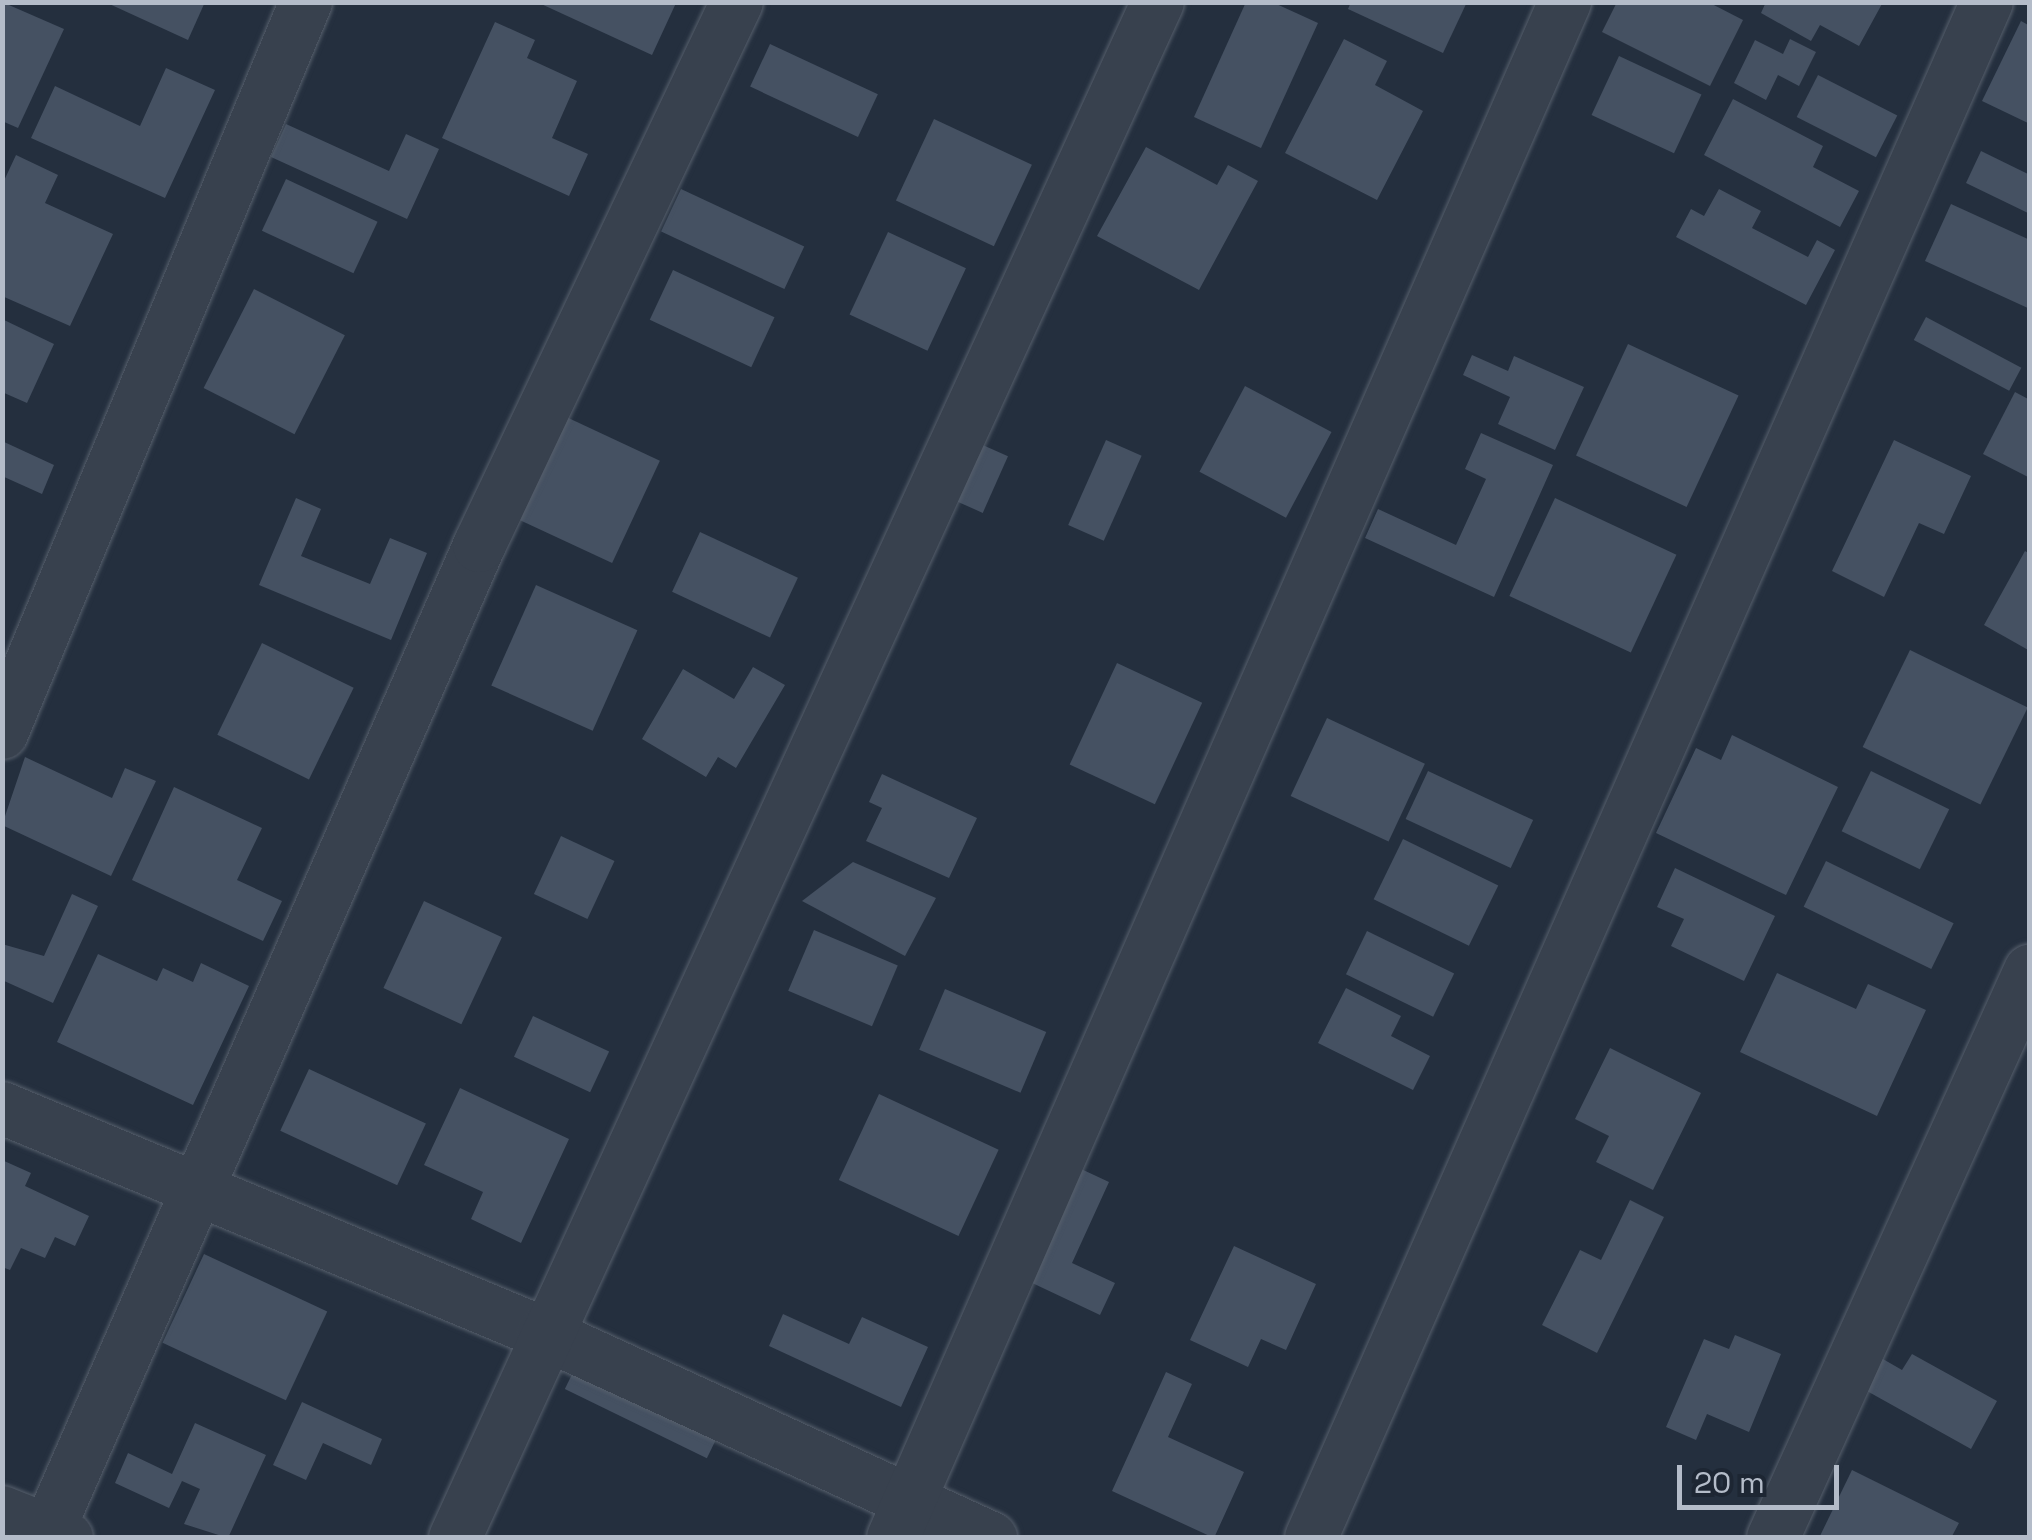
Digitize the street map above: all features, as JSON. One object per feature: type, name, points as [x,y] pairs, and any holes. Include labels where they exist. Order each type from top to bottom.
[{"type":"street","points":[[2,733],[306,2]]},
{"type":"street","points":[[41,1530],[198,1194],[478,546],[737,2]]},
{"type":"street","points":[[455,1538],[544,1333],[1158,2]]},
{"type":"street","points":[[900,1521],[1565,2]]},
{"type":"street","points":[[1311,1538],[1987,2]]},
{"type":"street","points":[[1773,1538],[2030,971]]},
{"type":"street","points":[[2,1108],[198,1194],[544,1333],[900,1521],[990,1538]]},
{"type":"building","points":[[2,2],[64,29],[18,128],[2,121]]},
{"type":"building","points":[[105,2],[205,2],[188,40]]},
{"type":"building","points":[[1246,2],[1272,2],[1318,23],[1261,148],[1194,117]]},
{"type":"building","points":[[1351,2],[1467,2],[1443,53],[1348,9]]},
{"type":"building","points":[[1617,2],[1708,2],[1743,20],[1710,86],[1602,32]]},
{"type":"building","points":[[1766,2],[1883,2],[1859,46],[1820,25],[1811,41],[1761,13]]},
{"type":"building","points":[[539,3],[676,3],[652,55]]},
{"type":"building","points":[[2021,21],[2030,26],[2030,124],[1982,101]]},
{"type":"building","points":[[495,22],[535,40],[527,58],[577,81],[552,138],[588,154],[569,196],[442,138]]},
{"type":"building","points":[[1344,39],[1387,61],[1375,85],[1423,111],[1377,200],[1285,153]]},
{"type":"building","points":[[1790,39],[1816,52],[1799,86],[1778,75],[1766,100],[1734,83],[1755,40],[1783,54]]},
{"type":"building","points":[[770,44],[878,94],[858,137],[750,87]]},
{"type":"building","points":[[1619,56],[1701,94],[1674,153],[1592,115]]},
{"type":"building","points":[[166,68],[215,90],[165,198],[31,138],[55,86],[140,126]]},
{"type":"building","points":[[1818,75],[1897,115],[1876,157],[1797,117]]},
{"type":"building","points":[[1733,99],[1823,146],[1813,167],[1859,191],[1840,227],[1704,155]]},
{"type":"building","points":[[934,119],[1032,165],[994,246],[896,201]]},
{"type":"building","points":[[286,124],[389,171],[406,134],[439,149],[407,219],[271,157]]},
{"type":"building","points":[[1146,147],[1217,185],[1228,165],[1258,181],[1199,290],[1097,236]]},
{"type":"building","points":[[1981,151],[2030,175],[2030,214],[1966,183]]},
{"type":"building","points":[[16,155],[58,175],[45,203],[113,234],[70,326],[2,296],[2,185]]},
{"type":"building","points":[[286,179],[378,222],[353,273],[262,231]]},
{"type":"building","points":[[681,189],[804,246],[784,289],[661,232]]},
{"type":"building","points":[[1719,189],[1761,211],[1752,228],[1808,257],[1817,240],[1835,250],[1806,305],[1676,237],[1691,209],[1704,216]]},
{"type":"building","points":[[1951,204],[2030,240],[2030,309],[1925,261]]},
{"type":"building","points":[[888,232],[966,268],[927,351],[850,314]]},
{"type":"building","points":[[673,270],[775,317],[751,367],[650,320]]},
{"type":"building","points":[[254,289],[345,335],[294,434],[204,388]]},
{"type":"building","points":[[1926,317],[2021,368],[2009,391],[1914,340]]},
{"type":"building","points":[[2,319],[54,344],[27,403],[2,392]]},
{"type":"building","points":[[1628,344],[1739,396],[1687,507],[1576,455]]},
{"type":"building","points":[[1472,355],[1508,371],[1514,356],[1584,387],[1555,450],[1498,424],[1510,397],[1463,375]]},
{"type":"building","points":[[1245,386],[1332,432],[1286,518],[1199,472]]},
{"type":"building","points":[[2015,392],[2030,400],[2030,478],[1983,454]]},
{"type":"building","points":[[562,415],[660,461],[612,563],[514,517]]},
{"type":"building","points":[[1481,433],[1553,465],[1494,597],[1365,538],[1378,509],[1456,545],[1486,479],[1465,469]]},
{"type":"building","points":[[1106,440],[1142,456],[1104,541],[1068,525]]},
{"type":"building","points":[[1894,440],[1971,476],[1944,534],[1919,523],[1884,597],[1832,571]]},
{"type":"building","points":[[2,441],[54,465],[42,494],[2,476]]},
{"type":"building","points":[[976,442],[1008,456],[983,513],[951,499]]},
{"type":"building","points":[[296,498],[321,509],[301,556],[370,584],[390,538],[427,553],[391,640],[259,585]]},
{"type":"building","points":[[1555,498],[1676,555],[1631,653],[1509,596]]},
{"type":"building","points":[[700,532],[798,578],[770,637],[672,592]]},
{"type":"building","points":[[2025,551],[2030,554],[2030,651],[1984,625]]},
{"type":"building","points":[[536,585],[637,630],[593,731],[491,685]]},
{"type":"building","points":[[262,643],[354,688],[309,779],[217,735]]},
{"type":"building","points":[[1910,650],[2028,707],[1980,804],[1863,747]]},
{"type":"building","points":[[1117,663],[1202,703],[1155,804],[1070,765]]},
{"type":"building","points":[[753,667],[785,685],[736,768],[718,757],[706,777],[642,739],[683,669],[734,699]]},
{"type":"building","points":[[1327,718],[1425,764],[1389,842],[1291,796]]},
{"type":"building","points":[[1732,735],[1838,787],[1786,895],[1656,833],[1696,748],[1721,760]]},
{"type":"building","points":[[25,757],[112,798],[125,768],[156,781],[111,876],[2,825]]},
{"type":"building","points":[[1428,771],[1533,820],[1511,868],[1406,819]]},
{"type":"building","points":[[1871,771],[1949,809],[1920,869],[1842,831]]},
{"type":"building","points":[[882,774],[977,818],[949,878],[866,841],[882,808],[869,802]]},
{"type":"building","points":[[174,787],[262,828],[237,880],[282,901],[263,941],[132,880]]},
{"type":"building","points":[[561,836],[614,861],[587,919],[534,894]]},
{"type":"building","points":[[1403,839],[1498,885],[1469,946],[1374,899]]},
{"type":"building","points":[[1826,861],[1954,923],[1931,969],[1804,907]]},
{"type":"building","points":[[853,862],[936,898],[905,956],[802,901]]},
{"type":"building","points":[[1675,868],[1775,916],[1744,981],[1671,946],[1684,919],[1657,907]]},
{"type":"building","points":[[72,894],[98,906],[53,1003],[2,980],[2,944],[44,956]]},
{"type":"building","points":[[424,901],[502,937],[461,1024],[383,988]]},
{"type":"building","points":[[814,930],[898,966],[872,1026],[788,991]]},
{"type":"building","points":[[1367,931],[1454,974],[1433,1017],[1346,974]]},
{"type":"building","points":[[98,954],[157,981],[163,968],[193,982],[201,963],[249,986],[193,1105],[57,1042]]},
{"type":"building","points":[[1777,973],[1856,1009],[1868,984],[1926,1010],[1877,1116],[1740,1052]]},
{"type":"building","points":[[1346,988],[1401,1016],[1391,1036],[1430,1056],[1413,1090],[1318,1043]]},
{"type":"building","points":[[945,989],[1046,1032],[1020,1093],[919,1050]]},
{"type":"building","points":[[533,1016],[609,1051],[590,1092],[514,1057]]},
{"type":"building","points":[[1610,1048],[1701,1093],[1653,1190],[1596,1162],[1609,1136],[1575,1119]]},
{"type":"building","points":[[309,1069],[426,1124],[397,1185],[280,1131]]},
{"type":"building","points":[[460,1088],[569,1139],[521,1243],[471,1219],[483,1192],[424,1165]]},
{"type":"building","points":[[879,1094],[999,1150],[958,1236],[839,1180]]},
{"type":"building","points":[[2,1160],[31,1173],[25,1186],[89,1216],[75,1246],[55,1237],[45,1258],[21,1248],[10,1270],[2,1267]]},
{"type":"building","points":[[1079,1168],[1109,1182],[1072,1263],[1115,1283],[1100,1315],[1028,1281]]},
{"type":"building","points":[[1630,1200],[1664,1217],[1597,1353],[1542,1325],[1580,1250],[1601,1260]]},
{"type":"building","points":[[1234,1246],[1316,1284],[1286,1350],[1261,1339],[1248,1367],[1190,1340]]},
{"type":"building","points":[[204,1254],[327,1311],[286,1400],[163,1343]]},
{"type":"building","points":[[783,1314],[849,1344],[862,1317],[928,1347],[901,1407],[769,1346]]},
{"type":"building","points":[[1735,1335],[1781,1354],[1749,1432],[1707,1414],[1696,1440],[1666,1427],[1704,1339],[1729,1349]]},
{"type":"building","points":[[1912,1354],[1997,1401],[1971,1449],[1858,1386],[1876,1355],[1902,1370]]},
{"type":"building","points":[[578,1362],[720,1431],[707,1458],[565,1389]]},
{"type":"building","points":[[1166,1372],[1192,1384],[1168,1437],[1244,1472],[1214,1538],[1112,1491]]},
{"type":"building","points":[[302,1402],[382,1439],[371,1465],[323,1443],[306,1480],[273,1465]]},
{"type":"building","points":[[195,1423],[266,1455],[228,1538],[184,1524],[200,1489],[182,1481],[169,1508],[115,1483],[128,1453],[172,1474]]},
{"type":"building","points":[[1852,1470],[1959,1523],[1951,1538],[1819,1538]]}]
